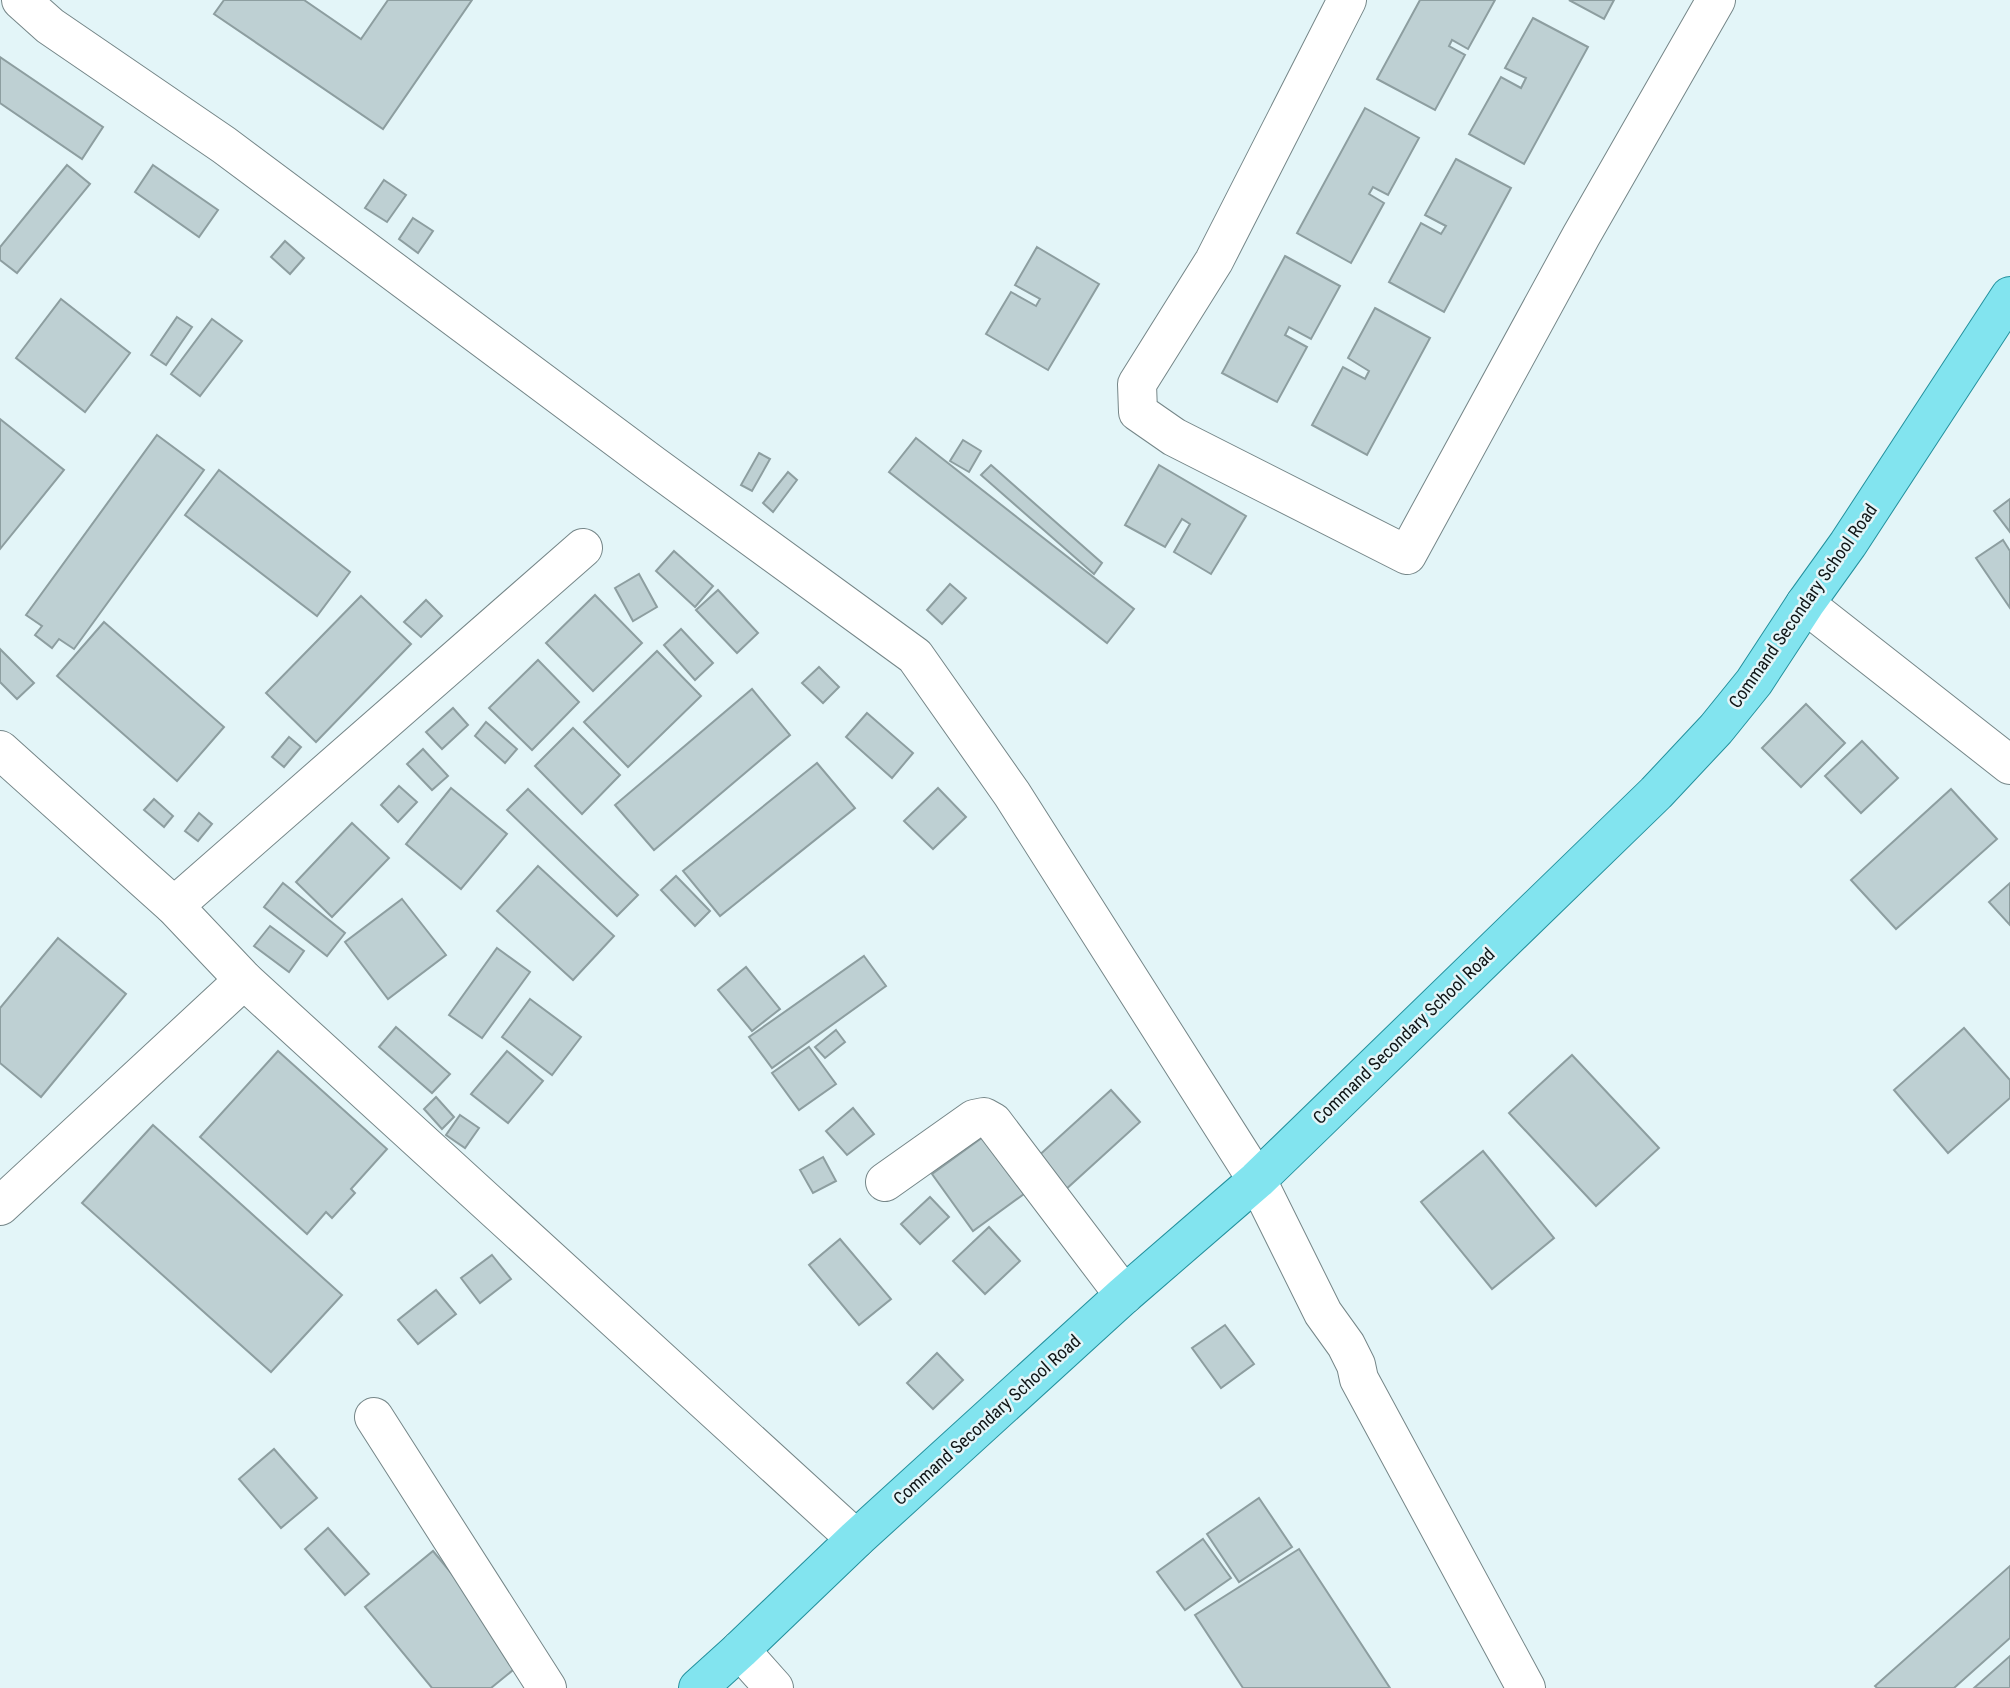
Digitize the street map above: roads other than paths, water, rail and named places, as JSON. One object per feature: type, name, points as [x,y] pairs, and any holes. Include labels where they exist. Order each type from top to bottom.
[{"type":"main road","name":"Command Secondary School Road","points":[[698,1688],[856,1539],[1124,1295],[1257,1180],[1656,793],[1716,729],[1754,682],[2010,296]]},
{"type":"street","points":[[21,0],[50,26],[224,145],[642,457],[915,656],[1012,794],[1257,1180],[1323,1313],[1346,1345],[1356,1364],[1359,1379],[1526,1688]]},
{"type":"street","points":[[1347,0],[1214,261],[1137,384],[1138,412],[1174,437],[1407,555],[1581,236],[1716,0]]},
{"type":"street","points":[[174,906],[583,548]]},
{"type":"street","points":[[1805,604],[2010,765]]},
{"type":"street","points":[[0,750],[174,906],[244,980],[856,1539]]},
{"type":"street","points":[[0,1206],[244,980]]},
{"type":"street","points":[[885,1182],[974,1119],[984,1116],[993,1122],[1124,1295]]},
{"type":"street","points":[[374,1417],[547,1688]]},
{"type":"street","points":[[740,1650],[774,1688]]}]
